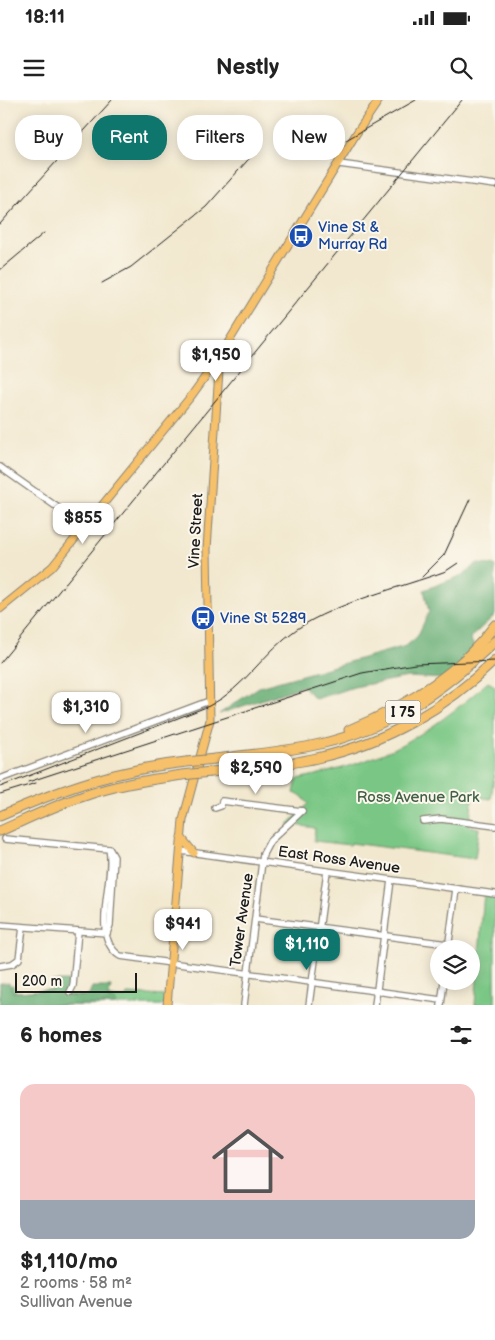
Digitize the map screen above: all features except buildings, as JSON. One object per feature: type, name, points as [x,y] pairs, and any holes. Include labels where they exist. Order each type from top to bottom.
[{"type":"highway","points":[[292,748],[342,733],[408,702],[449,672],[481,642],[495,625]]},
{"type":"highway","name":"I 75","points":[[0,816],[91,780],[138,769],[292,748],[352,735],[399,714],[448,684],[495,641]]},
{"type":"highway","name":"I 75","points":[[2,835],[58,805],[98,791],[131,783],[182,775],[303,761],[362,745],[431,712],[495,660]]},
{"type":"main road","name":"Vine Street","points":[[167,1005],[181,837],[185,811],[210,720],[206,549],[220,356],[340,164],[356,134],[380,100]]},
{"type":"main road","points":[[0,609],[52,567],[192,395],[220,356]]},
{"type":"main road","points":[[181,837],[194,853]]},
{"type":"street","points":[[340,164],[495,185]]},
{"type":"street","points":[[0,467],[84,526]]},
{"type":"street","points":[[0,779],[209,702]]},
{"type":"street","name":"Tower Avenue","points":[[215,808],[219,808],[222,801],[302,811],[270,841],[264,850],[244,1005]]},
{"type":"street","points":[[423,821],[441,819],[495,826]]},
{"type":"street","points":[[2,835],[108,849],[114,857],[110,925],[107,933],[109,945],[120,956],[312,982],[441,1003],[443,990]]},
{"type":"street","name":"East Ross Avenue","points":[[181,851],[495,894]]},
{"type":"street","points":[[309,1005],[328,871]]},
{"type":"street","points":[[374,1005],[392,880]]},
{"type":"street","points":[[449,940],[456,889]]},
{"type":"street","points":[[256,919],[430,944]]},
{"type":"street","points":[[0,925],[107,933]]},
{"type":"street","points":[[0,966],[12,964],[19,958],[23,927]]},
{"type":"street","points":[[70,992],[73,986],[78,931]]},
{"type":"green space","points":[[476,564],[495,565],[495,615],[470,638],[477,652],[444,679],[408,677],[354,687],[315,699],[303,686],[219,714],[259,687],[406,646],[417,637],[429,612],[424,590],[463,575]]},
{"type":"green space","name":"Ross Avenue Park","points":[[488,682],[495,686],[495,770],[491,799],[473,796],[469,826],[479,828],[475,859],[351,843],[350,845],[314,841],[315,828],[288,824],[308,804],[302,796],[294,793],[297,779],[353,765],[400,746],[443,719]]},
{"type":"green space","points":[[484,892],[495,894],[495,1005],[475,1005],[476,990],[480,990],[480,942]]},
{"type":"green space","points":[[52,981],[68,981],[67,996],[88,996],[92,987],[111,987],[108,999],[116,1001],[115,1005],[0,1005],[0,983],[9,983],[13,992],[18,992],[53,990]]},
{"type":"green space","points":[[13,985],[16,992],[126,998],[127,994],[168,996],[167,1005],[0,1005],[0,988]]},
{"type":"railway","points":[[0,224],[112,100]]},
{"type":"railway","points":[[345,141],[416,100]]},
{"type":"railway","points":[[0,663],[462,100]]},
{"type":"railway","points":[[102,283],[131,267],[206,207],[248,160]]},
{"type":"railway","points":[[0,270],[44,233]]},
{"type":"railway","points":[[422,577],[444,555],[470,499]]},
{"type":"railway","points":[[0,787],[209,706],[244,680],[285,638],[313,619],[369,596],[446,571],[458,563]]},
{"type":"railway","points":[[28,782],[362,673],[415,664],[495,661]]},
{"type":"railway","points":[[0,794],[36,783]]},
{"type":"place","name":"Vine St & Murray Rd","points":[[301,236]]},
{"type":"place","name":"Vine St 5289","points":[[203,618]]}]
